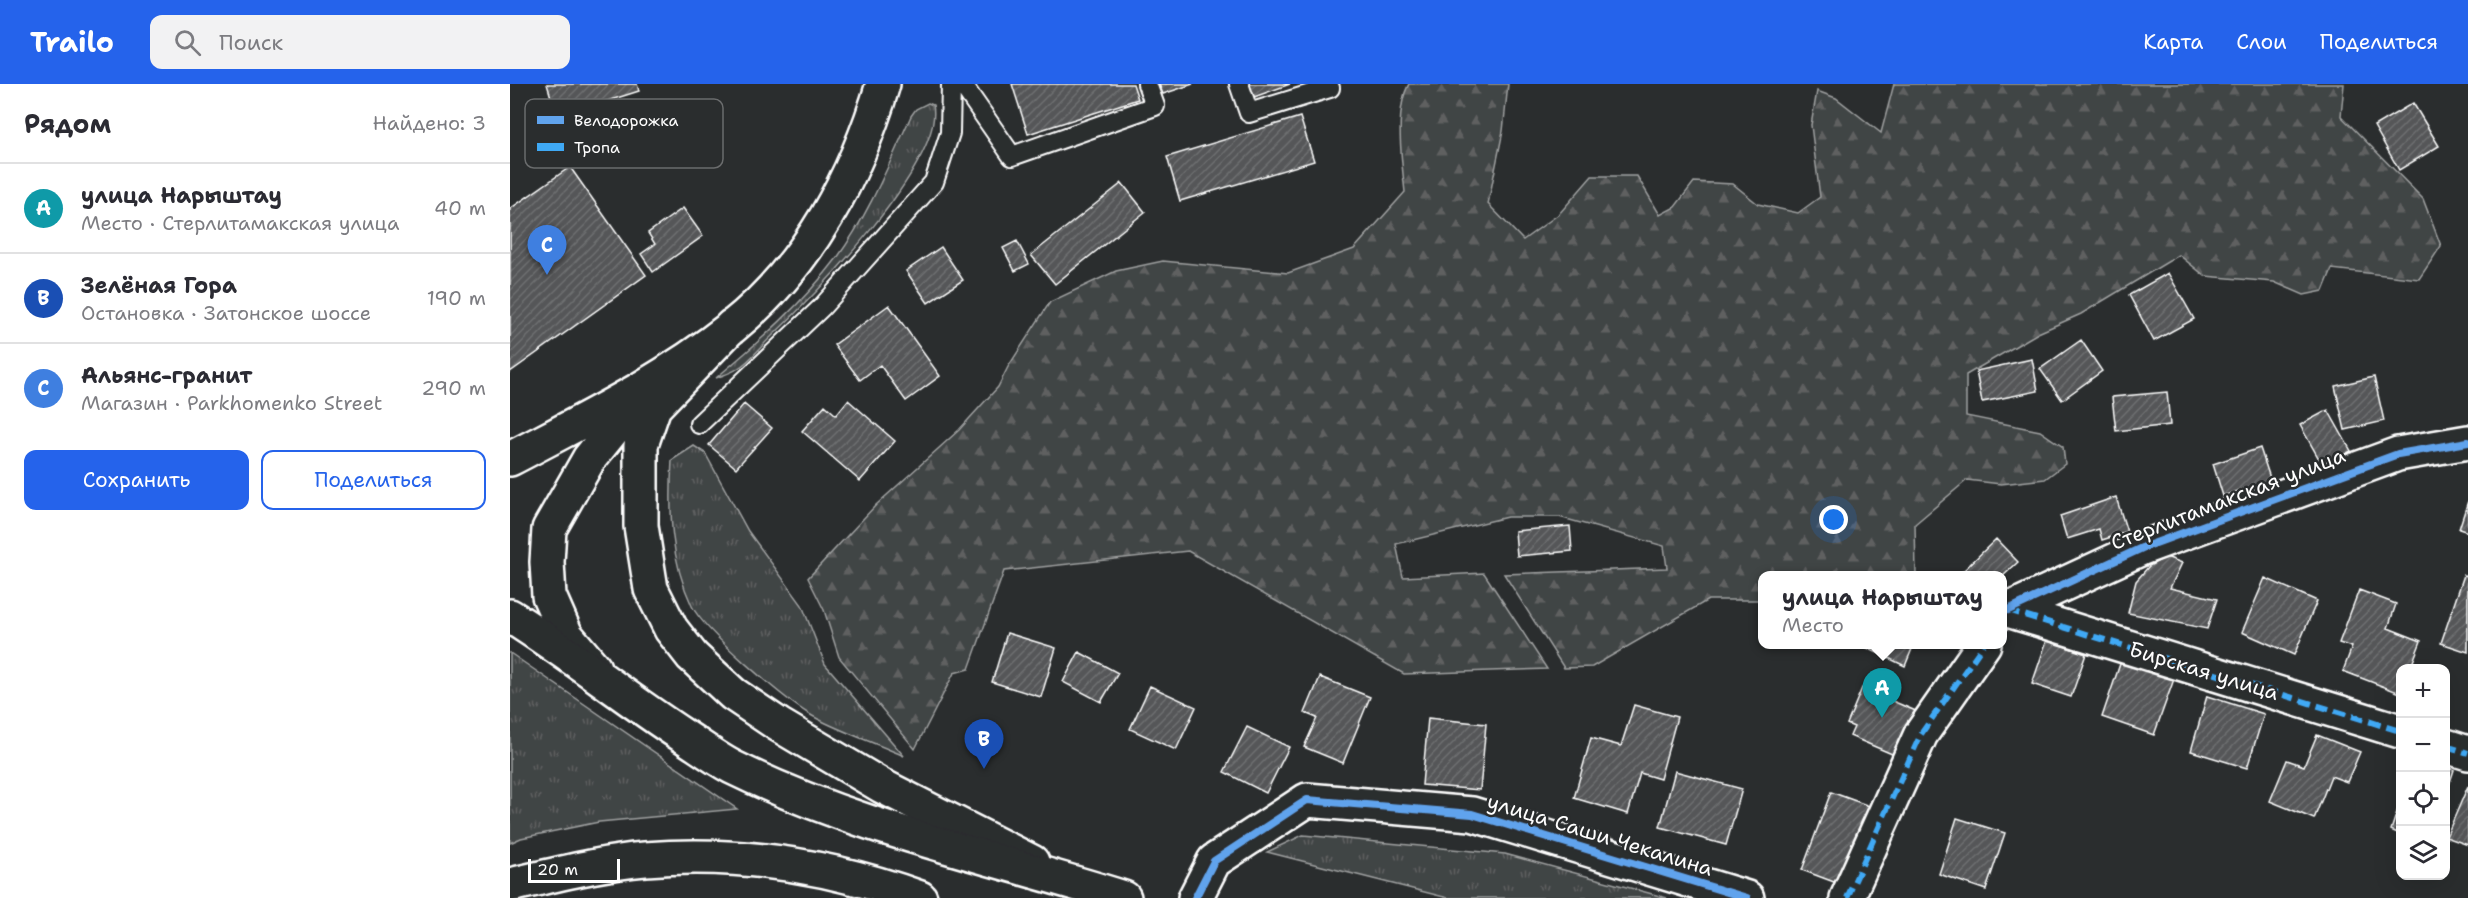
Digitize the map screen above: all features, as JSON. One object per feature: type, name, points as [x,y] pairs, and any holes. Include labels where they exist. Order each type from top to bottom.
[{"type":"main road","points":[[884,84],[859,149],[825,222],[777,284],[732,326],[654,407],[642,445],[641,526],[651,589],[671,628],[692,656],[733,694],[779,725],[882,786],[1065,879]]},
{"type":"main road","points":[[510,459],[648,385],[732,326]]},
{"type":"main road","points":[[608,685],[566,635],[549,596],[547,562],[549,530],[589,459],[648,385]]},
{"type":"main road","name":"Стерлитамакская улица","points":[[2007,613],[2142,548],[2398,454],[2468,442]]},
{"type":"main road","name":"Бирская улица","points":[[2007,615],[2396,730]]},
{"type":"main road","points":[[510,616],[552,642],[608,685],[730,766],[801,798],[885,830],[1065,879],[1124,898]]},
{"type":"main road","points":[[1847,898],[1922,734],[1981,649]]},
{"type":"main road","points":[[2450,748],[2468,753]]},
{"type":"main road","name":"улица Саши Чекалина","points":[[1195,898],[1214,861],[1307,800],[1472,814],[1747,898]]},
{"type":"main road","points":[[510,885],[590,867],[646,859],[732,857],[788,862],[868,880],[920,898]]},
{"type":"lane","points":[[699,424],[822,306],[934,182],[950,133],[951,84]]},
{"type":"lane","points":[[962,84],[1012,156],[1155,106],[1147,84]]},
{"type":"lane","points":[[1239,84],[1249,113],[1330,88],[1328,84]]},
{"type":"green space","points":[[1409,84],[1508,84],[1503,131],[1488,204],[1523,240],[1559,214],[1592,176],[1637,176],[1660,215],[1675,207],[1694,182],[1733,184],[1758,204],[1798,213],[1820,197],[1811,125],[1817,91],[1836,98],[1881,133],[1894,84],[2344,84],[2341,116],[2423,199],[2441,246],[2419,279],[2332,269],[2323,291],[2304,295],[2274,282],[2205,276],[2179,255],[2081,314],[2038,333],[1966,375],[1966,416],[2040,431],[2063,447],[2065,464],[2045,479],[2001,484],[1967,480],[1915,524],[1916,571],[1758,571],[1758,600],[1708,600],[1592,667],[1564,668],[1504,574],[1667,568],[1664,546],[1559,517],[1507,517],[1396,544],[1403,577],[1484,573],[1547,669],[1404,674],[1188,551],[1004,571],[969,669],[954,673],[915,749],[839,657],[824,610],[808,578],[876,505],[959,430],[998,387],[1008,367],[1050,302],[1116,271],[1163,261],[1288,273],[1354,249],[1405,192],[1400,122],[1404,95]]},
{"type":"green space","points":[[928,103],[933,105],[931,130],[919,160],[898,194],[872,228],[843,262],[751,358],[735,370],[716,378],[780,321],[824,275],[848,242],[868,207],[911,116],[916,109]]},
{"type":"green space","points":[[694,446],[705,453],[748,531],[802,605],[825,664],[904,756],[809,714],[781,694],[745,663],[699,617],[692,606],[679,571],[671,516],[672,460]]},
{"type":"green space","points":[[510,653],[737,809],[599,822],[521,838],[510,843]]},
{"type":"green space","points":[[1303,835],[1505,854],[1667,898],[1448,898],[1267,852]]},
{"type":"building","points":[[547,84],[637,84],[639,91],[614,99],[552,99]]},
{"type":"building","points":[[1012,84],[1133,84],[1138,99],[1028,134]]},
{"type":"building","points":[[1159,84],[1193,84],[1163,94]]},
{"type":"building","points":[[1249,84],[1290,84],[1254,97]]},
{"type":"building","points":[[2413,103],[2439,146],[2399,170],[2374,126]]},
{"type":"building","points":[[1300,117],[1314,161],[1180,201],[1167,157]]},
{"type":"building","points":[[571,168],[646,275],[510,372],[510,209]]},
{"type":"building","points":[[1122,183],[1145,212],[1055,284],[1031,255]]},
{"type":"building","points":[[683,208],[703,236],[653,272],[641,254],[655,244],[648,233]]},
{"type":"building","points":[[1017,241],[1029,264],[1015,271],[1003,248]]},
{"type":"building","points":[[941,247],[963,280],[928,303],[906,271]]},
{"type":"building","points":[[2168,273],[2194,319],[2154,341],[2129,295]]},
{"type":"building","points":[[889,305],[940,376],[906,401],[880,365],[860,380],[834,345]]},
{"type":"building","points":[[2081,340],[2102,371],[2062,400],[2040,369]]},
{"type":"building","points":[[2032,359],[2038,391],[1982,402],[1976,371]]},
{"type":"building","points":[[2374,377],[2384,421],[2345,430],[2335,386]]},
{"type":"building","points":[[2167,392],[2170,425],[2116,431],[2112,397]]},
{"type":"building","points":[[848,400],[895,441],[860,481],[802,431],[825,405],[836,415]]},
{"type":"building","points":[[744,404],[772,428],[736,468],[709,445]]},
{"type":"building","points":[[2328,410],[2351,451],[2323,466],[2300,425]]},
{"type":"building","points":[[2260,448],[2271,481],[2223,496],[2213,464]]},
{"type":"building","points":[[2116,497],[2127,532],[2102,540],[2099,529],[2067,539],[2060,516]]},
{"type":"building","points":[[2468,501],[2468,532],[2459,529]]},
{"type":"building","points":[[1570,526],[1572,551],[1517,556],[1515,531]]},
{"type":"building","points":[[1996,539],[2018,562],[2007,572],[1963,571]]},
{"type":"building","points":[[2166,557],[2182,563],[2170,588],[2217,599],[2207,629],[2128,613],[2136,581],[2149,566]]},
{"type":"building","points":[[2464,575],[2468,576],[2468,652],[2441,643]]},
{"type":"building","points":[[2265,578],[2317,601],[2294,655],[2242,632]]},
{"type":"building","points":[[2359,590],[2396,604],[2388,628],[2421,641],[2412,664],[2396,664],[2396,691],[2343,671],[2352,647],[2339,643]]},
{"type":"building","points":[[1007,633],[1056,648],[1041,697],[992,682]]},
{"type":"building","points":[[2047,640],[2086,654],[2071,697],[2032,684]]},
{"type":"building","points":[[1869,649],[1912,649],[1905,666]]},
{"type":"building","points":[[1079,652],[1118,673],[1101,702],[1063,682]]},
{"type":"building","points":[[2121,661],[2174,679],[2154,735],[2102,717]]},
{"type":"building","points":[[1320,677],[1370,697],[1343,763],[1304,747],[1317,718],[1305,713]]},
{"type":"building","points":[[1150,686],[1196,707],[1176,750],[1130,729]]},
{"type":"building","points":[[1862,688],[1918,712],[1899,757],[1850,736],[1854,727],[1847,724]]},
{"type":"building","points":[[2207,696],[2264,714],[2247,768],[2191,751]]},
{"type":"building","points":[[1634,705],[1677,717],[1660,779],[1640,773],[1628,814],[1574,798],[1591,738],[1621,746]]},
{"type":"building","points":[[1428,718],[1486,724],[1480,790],[1422,785]]},
{"type":"building","points":[[1247,727],[1289,747],[1266,793],[1224,772]]},
{"type":"building","points":[[2317,735],[2360,752],[2347,782],[2331,776],[2314,819],[2270,801],[2287,760],[2304,766]]},
{"type":"building","points":[[2450,768],[2454,770],[2450,782]]},
{"type":"building","points":[[1675,771],[1742,789],[1726,845],[1660,827]]},
{"type":"building","points":[[2468,786],[2468,845],[2450,838],[2450,828]]},
{"type":"building","points":[[1831,792],[1872,807],[1842,885],[1802,870]]},
{"type":"building","points":[[2396,815],[2396,832],[2391,830]]},
{"type":"building","points":[[1957,818],[2005,833],[1986,890],[1939,874]]},
{"type":"marked path","points":[[2008,610],[2396,730]]},
{"type":"marked path","points":[[1847,898],[1921,734],[1980,649]]},
{"type":"marked path","points":[[2450,747],[2468,753]]},
{"type":"cycle path","points":[[2008,610],[2142,548],[2398,454],[2468,442]]},
{"type":"cycle path","points":[[1195,898],[1214,861],[1307,800],[1472,814],[1747,898]]},
{"type":"place","name":"Альянс-гранит","points":[[547,275]]},
{"type":"place","name":"улица Нарыштау","points":[[1882,718]]},
{"type":"place","name":"Зелёная Гора","points":[[984,769]]}]
